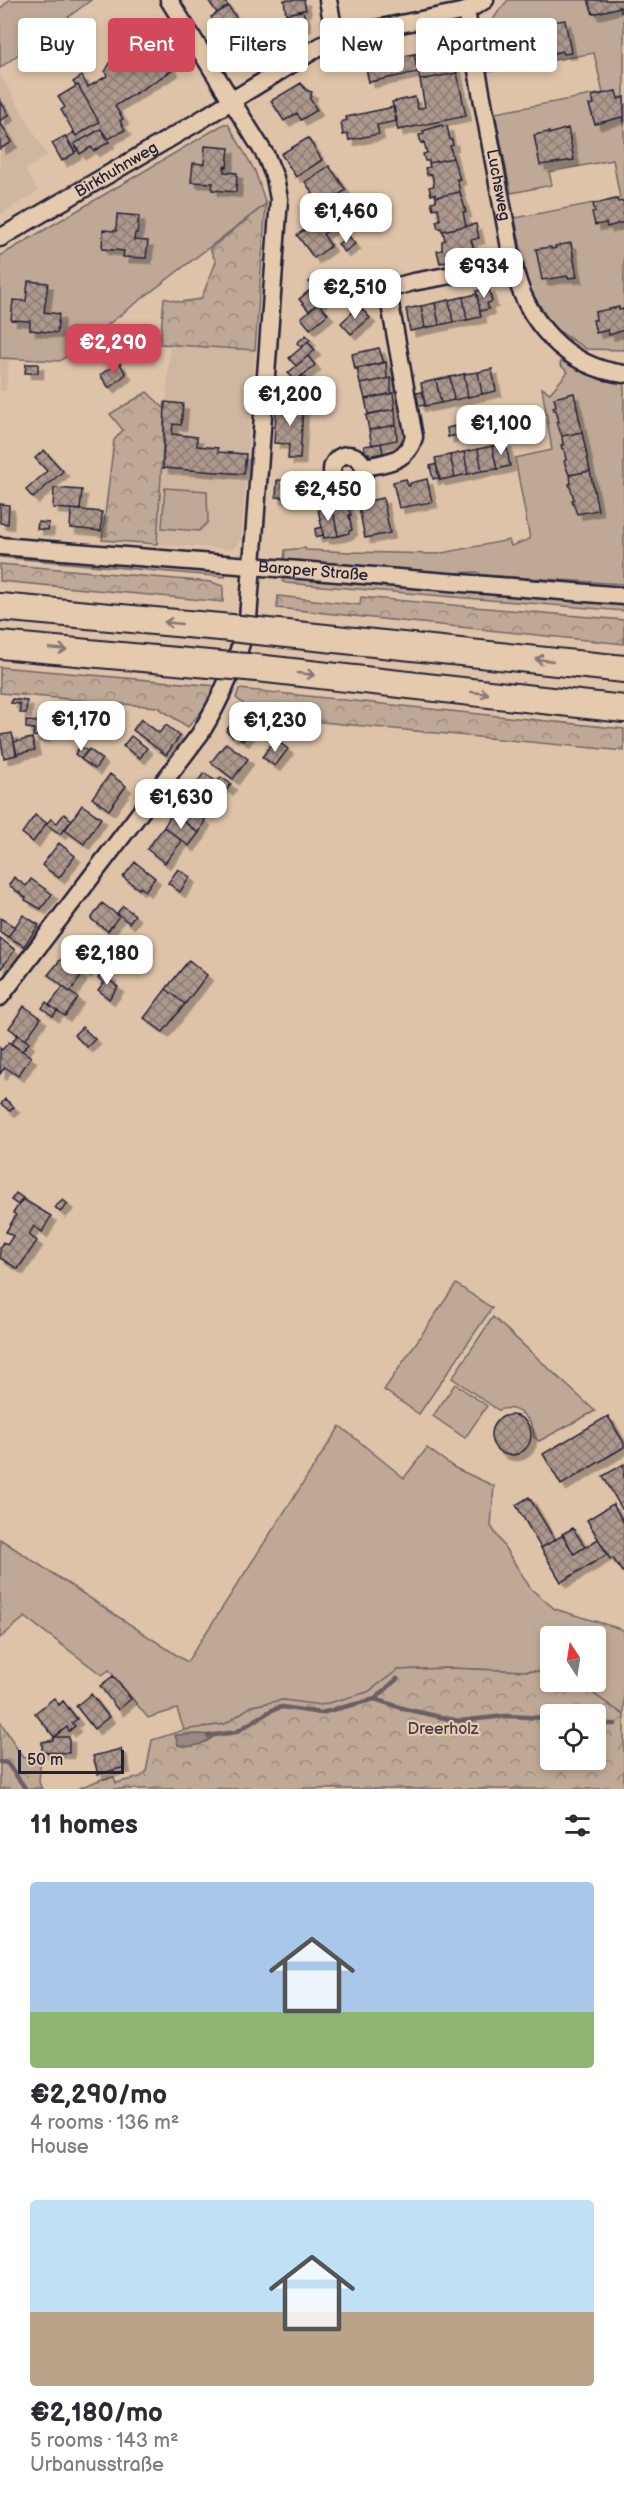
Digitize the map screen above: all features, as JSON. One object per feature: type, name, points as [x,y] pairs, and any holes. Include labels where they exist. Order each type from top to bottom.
[{"type":"highway","points":[[0,607],[231,628],[624,669]]},
{"type":"highway","points":[[0,645],[247,667],[624,709]]},
{"type":"street","points":[[0,997],[193,744],[219,704],[229,681],[248,619],[279,199],[275,178],[266,156],[169,0]]},
{"type":"street","points":[[328,0],[331,18]]},
{"type":"street","points":[[404,23],[466,11],[485,0]]},
{"type":"street","name":"Luchsweg","points":[[466,11],[513,264],[525,303],[537,324],[573,356],[594,367],[624,374]]},
{"type":"street","name":"Birkhuhnweg","points":[[0,238],[320,46]]},
{"type":"street","points":[[364,467],[397,460],[408,451],[414,437],[388,293],[394,287],[413,282],[513,264]]},
{"type":"street","name":"Baroper Straße","points":[[0,546],[624,596]]},
{"type":"shaded area","points":[[0,74],[47,155],[25,170],[38,191],[0,215]]},
{"type":"shaded area","points":[[170,344],[255,350],[241,541],[232,549],[157,544]]},
{"type":"shaded area","points":[[0,358],[9,359],[6,391],[0,391]]},
{"type":"green space","points":[[9,0],[91,0],[67,18],[18,18],[18,55],[0,68],[0,9]]},
{"type":"green space","points":[[508,0],[624,0],[624,350],[586,349],[554,328],[529,288],[515,218],[620,198],[613,160],[549,172],[552,185],[511,193],[495,113],[603,93],[594,53],[557,60],[557,18],[494,18]]},
{"type":"green space","points":[[224,124],[228,124],[255,171],[266,204],[60,361],[0,358],[0,256]]},
{"type":"green space","points":[[266,204],[255,350],[160,344],[164,298],[180,302],[201,299],[216,262],[210,249]]},
{"type":"green space","points":[[561,361],[601,380],[624,383],[624,584],[482,575],[477,572],[448,573],[331,563],[324,565],[284,562],[285,550],[305,548],[306,550],[437,554],[509,540],[511,546],[530,539],[515,458],[552,450],[542,388],[550,393],[568,372],[560,365]]},
{"type":"green space","points":[[147,392],[165,409],[157,544],[102,540],[114,440],[123,430],[110,414]]},
{"type":"green space","points":[[165,488],[207,491],[208,522],[199,531],[162,528]]},
{"type":"green space","points":[[0,553],[226,571],[225,577],[0,557]]},
{"type":"green space","points":[[0,564],[211,582],[223,586],[223,602],[0,581]]},
{"type":"green space","points":[[283,576],[624,603],[624,611],[286,583],[283,582]]},
{"type":"green space","points":[[278,596],[360,605],[361,597],[624,620],[624,644],[277,608]]},
{"type":"green space","points":[[0,667],[216,686],[207,705],[188,727],[157,707],[0,693]]},
{"type":"green space","points":[[239,689],[624,729],[624,751],[311,721],[255,713],[236,698]]},
{"type":"green space","points":[[456,1284],[492,1308],[419,1414],[384,1390]]},
{"type":"green space","points":[[493,1317],[595,1411],[539,1441],[534,1437],[531,1424],[523,1414],[511,1409],[498,1410],[452,1378]]},
{"type":"green space","points":[[455,1384],[487,1406],[465,1438],[433,1416]]},
{"type":"green space","points":[[340,1426],[404,1478],[427,1448],[455,1468],[494,1486],[491,1526],[531,1589],[555,1609],[624,1630],[624,1715],[591,1692],[606,1692],[606,1626],[540,1626],[540,1672],[449,1668],[398,1670],[368,1692],[321,1706],[283,1700],[252,1706],[225,1724],[184,1730],[177,1709],[148,1718],[109,1670],[102,1675],[25,1617],[0,1638],[0,1539],[187,1662]]},
{"type":"green space","name":"Dreerholz","points":[[449,1668],[540,1672],[540,1692],[591,1692],[624,1715],[624,1789],[77,1789],[102,1779],[114,1777],[116,1783],[140,1777],[146,1772],[152,1740],[184,1730],[225,1724],[252,1706],[283,1700],[321,1705],[368,1692],[398,1670]]},
{"type":"green space","points":[[0,1721],[23,1758],[41,1756],[39,1782],[42,1789],[0,1789]]},
{"type":"water","points":[[175,1735],[213,1735],[204,1743],[187,1747],[178,1745]]},
{"type":"building","points":[[208,0],[224,0],[228,6],[217,13]]},
{"type":"building","points":[[284,0],[304,0],[306,10],[286,14]]},
{"type":"building","points":[[588,0],[624,0],[624,12],[621,12],[620,7],[593,14]]},
{"type":"building","points":[[228,6],[237,18],[212,18]]},
{"type":"building","points":[[303,10],[305,18],[288,18],[287,14]]},
{"type":"building","points":[[565,20],[571,53],[557,52],[557,21]]},
{"type":"building","points":[[414,54],[416,72],[418,72],[369,82],[367,72],[404,72],[404,56]]},
{"type":"building","points":[[108,67],[108,72],[170,72],[115,106],[123,119],[120,121],[125,130],[108,139],[101,129],[74,144],[78,149],[75,152],[66,137],[74,132],[76,136],[99,122],[78,85],[76,86],[73,82],[82,76],[88,87],[107,76],[105,72]]},
{"type":"building","points":[[418,72],[457,73],[420,80]]},
{"type":"building","points":[[457,73],[466,116],[398,130],[392,102],[415,97],[418,109],[425,107],[420,80]]},
{"type":"building","points":[[301,83],[306,90],[312,92],[310,99],[317,110],[301,120],[297,113],[284,121],[271,101]]},
{"type":"building","points":[[78,85],[99,122],[76,136],[61,110],[65,107],[58,97]]},
{"type":"building","points":[[616,91],[618,99],[624,97],[624,122],[622,117],[595,124],[589,105],[594,104],[592,96]]},
{"type":"building","points":[[0,100],[9,115],[0,121]]},
{"type":"building","points":[[394,107],[397,121],[377,125],[379,134],[349,140],[348,134],[343,135],[341,122],[347,120],[346,117]]},
{"type":"building","points":[[0,122],[12,142],[0,149]]},
{"type":"building","points":[[442,125],[447,126],[450,140],[452,140],[453,145],[450,146],[453,158],[429,163],[425,161],[423,154],[427,153],[419,135],[424,134],[423,131]]},
{"type":"building","points":[[568,128],[574,160],[540,165],[534,135],[549,132],[549,134]]},
{"type":"building","points":[[101,129],[109,142],[94,151],[91,147],[80,154],[74,144]]},
{"type":"building","points":[[65,136],[75,153],[62,161],[52,143]]},
{"type":"building","points":[[308,138],[322,160],[296,177],[281,154]]},
{"type":"building","points":[[205,146],[229,148],[227,167],[224,166],[224,172],[237,173],[236,192],[212,190],[213,183],[191,182],[193,163],[204,164]]},
{"type":"building","points":[[453,158],[460,179],[457,179],[460,192],[436,197],[435,194],[431,195],[429,187],[434,186],[432,174],[427,175],[425,168],[430,167],[429,163]]},
{"type":"building","points":[[329,166],[346,190],[321,206],[305,182]]},
{"type":"building","points":[[460,192],[466,212],[463,212],[466,226],[442,231],[438,228],[436,221],[440,220],[438,208],[433,209],[431,202],[436,201],[436,197]]},
{"type":"building","points":[[617,199],[618,202],[624,201],[624,222],[607,227],[606,223],[595,225],[593,204]]},
{"type":"building","points":[[317,207],[321,212],[310,220],[306,214]]},
{"type":"building","points":[[117,214],[139,216],[134,240],[148,241],[146,258],[123,257],[124,251],[102,249],[103,230],[116,231]]},
{"type":"building","points":[[325,216],[333,227],[323,234],[331,246],[314,258],[297,235]]},
{"type":"building","points":[[476,224],[479,238],[471,240],[474,249],[468,250],[470,261],[455,264],[454,261],[440,263],[437,251],[442,250],[442,241],[445,240],[443,231]]},
{"type":"building","points":[[349,236],[355,244],[344,252],[338,244]]},
{"type":"building","points":[[571,243],[577,277],[542,280],[536,249],[551,247],[551,249]]},
{"type":"building","points":[[322,272],[326,277],[314,287],[309,282]]},
{"type":"building","points":[[28,281],[48,283],[44,312],[59,314],[57,333],[30,330],[30,321],[11,320],[13,300],[26,301]]},
{"type":"building","points":[[316,285],[326,297],[309,311],[299,299]]},
{"type":"building","points":[[489,288],[492,302],[487,303],[489,309],[480,311],[476,291]]},
{"type":"building","points":[[477,294],[481,317],[467,320],[463,297]]},
{"type":"building","points":[[463,297],[467,320],[453,322],[449,300]]},
{"type":"building","points":[[449,300],[453,322],[439,325],[435,303]]},
{"type":"building","points":[[318,303],[328,314],[310,329],[301,318]]},
{"type":"building","points":[[435,303],[439,325],[425,328],[421,306]]},
{"type":"building","points":[[359,306],[370,318],[351,334],[341,323]]},
{"type":"building","points":[[421,306],[425,328],[410,331],[406,309]]},
{"type":"building","points":[[619,307],[619,310],[624,309],[624,330],[609,335],[608,330],[596,333],[593,320],[596,320],[595,312]]},
{"type":"building","points":[[143,333],[151,345],[142,352],[135,338]]},
{"type":"building","points":[[306,335],[310,340],[301,347],[297,343]]},
{"type":"building","points":[[308,342],[315,350],[296,366],[289,358]]},
{"type":"building","points":[[379,348],[384,363],[355,369],[352,354]]},
{"type":"building","points":[[308,356],[315,365],[296,381],[288,373]]},
{"type":"building","points":[[119,362],[126,374],[109,388],[100,375]]},
{"type":"building","points":[[386,362],[387,379],[360,384],[357,368]]},
{"type":"building","points":[[26,364],[38,364],[38,373],[25,373]]},
{"type":"building","points":[[492,369],[496,391],[482,394],[478,372]]},
{"type":"building","points":[[478,372],[482,394],[468,397],[464,374]]},
{"type":"building","points":[[464,374],[468,397],[454,400],[450,377]]},
{"type":"building","points":[[302,375],[307,380],[292,393],[288,388]]},
{"type":"building","points":[[450,377],[454,400],[441,403],[436,380]]},
{"type":"building","points":[[391,378],[391,394],[365,399],[361,384]]},
{"type":"building","points":[[436,380],[441,403],[425,406],[421,383]]},
{"type":"building","points":[[423,392],[425,405],[419,406],[416,393]]},
{"type":"building","points":[[393,393],[395,409],[368,414],[365,399]]},
{"type":"building","points":[[574,393],[582,432],[562,436],[556,422],[559,422],[553,407],[556,406],[554,398]]},
{"type":"building","points":[[293,396],[303,406],[300,459],[288,459],[289,444],[274,443],[276,411]]},
{"type":"building","points":[[165,402],[183,404],[181,425],[173,424],[172,434],[197,437],[197,446],[218,448],[218,452],[246,454],[244,474],[163,468]]},
{"type":"building","points":[[395,409],[396,425],[369,430],[366,415]]},
{"type":"building","points":[[396,425],[397,440],[372,445],[369,430]]},
{"type":"building","points":[[455,426],[457,435],[448,437],[447,428]]},
{"type":"building","points":[[582,432],[590,471],[569,475],[564,461],[566,460],[564,449],[561,445],[563,445],[562,436]]},
{"type":"building","points":[[381,443],[383,453],[369,456],[369,453],[365,454],[364,446]]},
{"type":"building","points":[[506,443],[510,466],[497,469],[492,446]]},
{"type":"building","points":[[492,446],[497,469],[482,471],[478,449]]},
{"type":"building","points":[[478,449],[482,471],[468,474],[464,452]]},
{"type":"building","points":[[44,450],[63,471],[33,498],[26,490],[47,471],[35,458]]},
{"type":"building","points":[[464,452],[468,474],[455,477],[450,455]]},
{"type":"building","points":[[450,455],[455,477],[440,480],[435,458]]},
{"type":"building","points":[[436,464],[439,478],[433,479],[430,466]]},
{"type":"building","points":[[590,471],[598,510],[577,514],[569,484],[571,484],[570,475]]},
{"type":"building","points":[[406,479],[410,486],[410,483],[427,479],[432,502],[399,508],[393,482]]},
{"type":"building","points":[[277,480],[294,481],[293,498],[276,497]]},
{"type":"building","points":[[54,488],[82,490],[80,510],[53,508]]},
{"type":"building","points":[[383,498],[390,533],[365,538],[358,503]]},
{"type":"building","points":[[346,503],[351,515],[349,515],[352,530],[338,536],[332,506]]},
{"type":"building","points":[[0,504],[9,505],[8,524],[0,523]]},
{"type":"building","points":[[332,506],[338,536],[324,538],[318,509]]},
{"type":"building","points":[[71,509],[102,512],[101,531],[70,528]]},
{"type":"building","points":[[38,522],[49,523],[48,530],[37,529]]},
{"type":"building","points":[[322,527],[323,535],[316,537],[315,529]]},
{"type":"building","points":[[12,699],[27,701],[26,713],[20,713],[20,704],[11,703]]},
{"type":"building","points":[[238,715],[246,721],[240,718],[230,731],[234,734],[232,736],[226,731]]},
{"type":"building","points":[[240,718],[253,728],[243,741],[230,731]]},
{"type":"building","points":[[141,719],[159,733],[166,725],[180,736],[166,755],[133,730]]},
{"type":"building","points":[[26,721],[43,722],[42,730],[45,730],[45,737],[33,736],[34,729],[26,728]]},
{"type":"building","points":[[12,733],[17,755],[4,758],[0,735]]},
{"type":"building","points":[[131,736],[147,748],[140,758],[123,746]]},
{"type":"building","points":[[32,738],[35,750],[16,754],[14,742]]},
{"type":"building","points":[[275,739],[288,749],[275,766],[262,757]]},
{"type":"building","points":[[226,743],[248,759],[233,779],[211,762]]},
{"type":"building","points":[[80,746],[87,751],[81,759],[75,754]]},
{"type":"building","points":[[89,749],[102,759],[95,769],[81,759]]},
{"type":"building","points":[[204,773],[223,786],[209,804],[191,790]]},
{"type":"building","points":[[110,774],[126,786],[109,810],[92,798]]},
{"type":"building","points":[[221,777],[231,784],[227,790],[217,782]]},
{"type":"building","points":[[181,802],[205,820],[199,833],[172,813]]},
{"type":"building","points":[[82,805],[101,818],[84,844],[65,830]]},
{"type":"building","points":[[172,813],[199,833],[189,846],[164,827]]},
{"type":"building","points":[[64,814],[72,820],[60,834],[46,824],[33,842],[22,833],[35,815],[47,823],[51,819],[57,823]]},
{"type":"building","points":[[164,827],[182,841],[165,863],[147,849]]},
{"type":"building","points":[[59,843],[75,856],[59,878],[42,865]]},
{"type":"building","points":[[135,862],[155,878],[145,891],[123,877]]},
{"type":"building","points":[[178,869],[190,877],[180,892],[168,883]]},
{"type":"building","points":[[14,877],[26,886],[31,879],[52,894],[41,909],[25,900],[26,898],[9,885]]},
{"type":"building","points":[[102,903],[119,916],[108,931],[91,919]]},
{"type":"building","points":[[123,906],[135,915],[129,923],[117,913]]},
{"type":"building","points":[[23,915],[39,925],[24,946],[8,937]]},
{"type":"building","points":[[0,918],[15,927],[8,937],[0,932]]},
{"type":"building","points":[[0,938],[15,950],[0,970]]},
{"type":"building","points":[[87,957],[97,964],[94,969],[90,966],[85,973],[75,966],[80,959],[84,961]]},
{"type":"building","points":[[61,959],[82,975],[70,992],[48,975]]},
{"type":"building","points":[[189,960],[207,975],[185,1004],[166,989]]},
{"type":"building","points":[[103,971],[111,977],[108,979],[118,987],[109,999],[98,990],[104,983],[98,978]]},
{"type":"building","points":[[63,987],[78,998],[65,1016],[49,1005]]},
{"type":"building","points":[[166,989],[185,1004],[163,1032],[144,1018]]},
{"type":"building","points":[[46,1002],[57,1011],[53,1016],[42,1008]]},
{"type":"building","points":[[24,1006],[41,1018],[25,1040],[9,1028]]},
{"type":"building","points":[[82,1027],[95,1039],[87,1047],[74,1035]]},
{"type":"building","points":[[18,1034],[29,1043],[22,1051],[11,1044]]},
{"type":"building","points":[[9,1042],[31,1057],[18,1076],[5,1067],[0,1074],[0,1048],[2,1050]]},
{"type":"building","points":[[5,1099],[14,1107],[10,1111],[1,1104]]},
{"type":"building","points":[[16,1193],[23,1198],[18,1205],[11,1200]]},
{"type":"building","points":[[23,1199],[51,1216],[42,1232],[34,1226],[29,1235],[37,1241],[18,1269],[0,1258],[0,1247],[3,1242],[7,1245],[13,1236],[6,1232],[16,1215],[13,1213]]},
{"type":"building","points":[[63,1200],[68,1204],[60,1212],[55,1207]]},
{"type":"building","points":[[511,1415],[519,1416],[525,1421],[530,1427],[530,1443],[525,1449],[519,1454],[511,1455],[503,1454],[497,1449],[492,1443],[491,1435],[492,1427],[497,1421],[503,1416]]},
{"type":"building","points":[[608,1416],[624,1443],[624,1447],[561,1485],[543,1454]]},
{"type":"building","points":[[624,1464],[624,1508],[622,1509],[603,1476]]},
{"type":"building","points":[[529,1497],[555,1540],[541,1548],[516,1505]]},
{"type":"building","points":[[613,1504],[624,1523],[624,1571],[622,1572],[613,1558],[610,1559],[587,1520]]},
{"type":"building","points":[[573,1528],[585,1547],[574,1554],[562,1534]]},
{"type":"building","points":[[563,1535],[574,1554],[598,1539],[608,1554],[561,1582],[541,1548]]},
{"type":"building","points":[[113,1676],[131,1699],[118,1710],[100,1686]]},
{"type":"building","points":[[91,1694],[109,1717],[94,1729],[76,1706]]},
{"type":"building","points":[[54,1698],[59,1705],[63,1701],[77,1719],[72,1723],[75,1726],[69,1731],[67,1727],[54,1737],[35,1713]]},
{"type":"building","points":[[54,1737],[69,1737],[69,1753],[42,1752],[42,1742],[53,1740]]},
{"type":"building","points":[[121,1749],[125,1767],[98,1774],[93,1756]]},
{"type":"waterway","points":[[208,1736],[236,1732],[272,1710],[282,1707],[321,1713],[375,1699],[397,1679]]},
{"type":"waterway","points":[[375,1699],[405,1709],[459,1721],[505,1716],[540,1718]]},
{"type":"waterway","points":[[606,1724],[615,1724]]},
{"type":"waterway","points":[[0,1762],[7,1763],[26,1789]]}]
